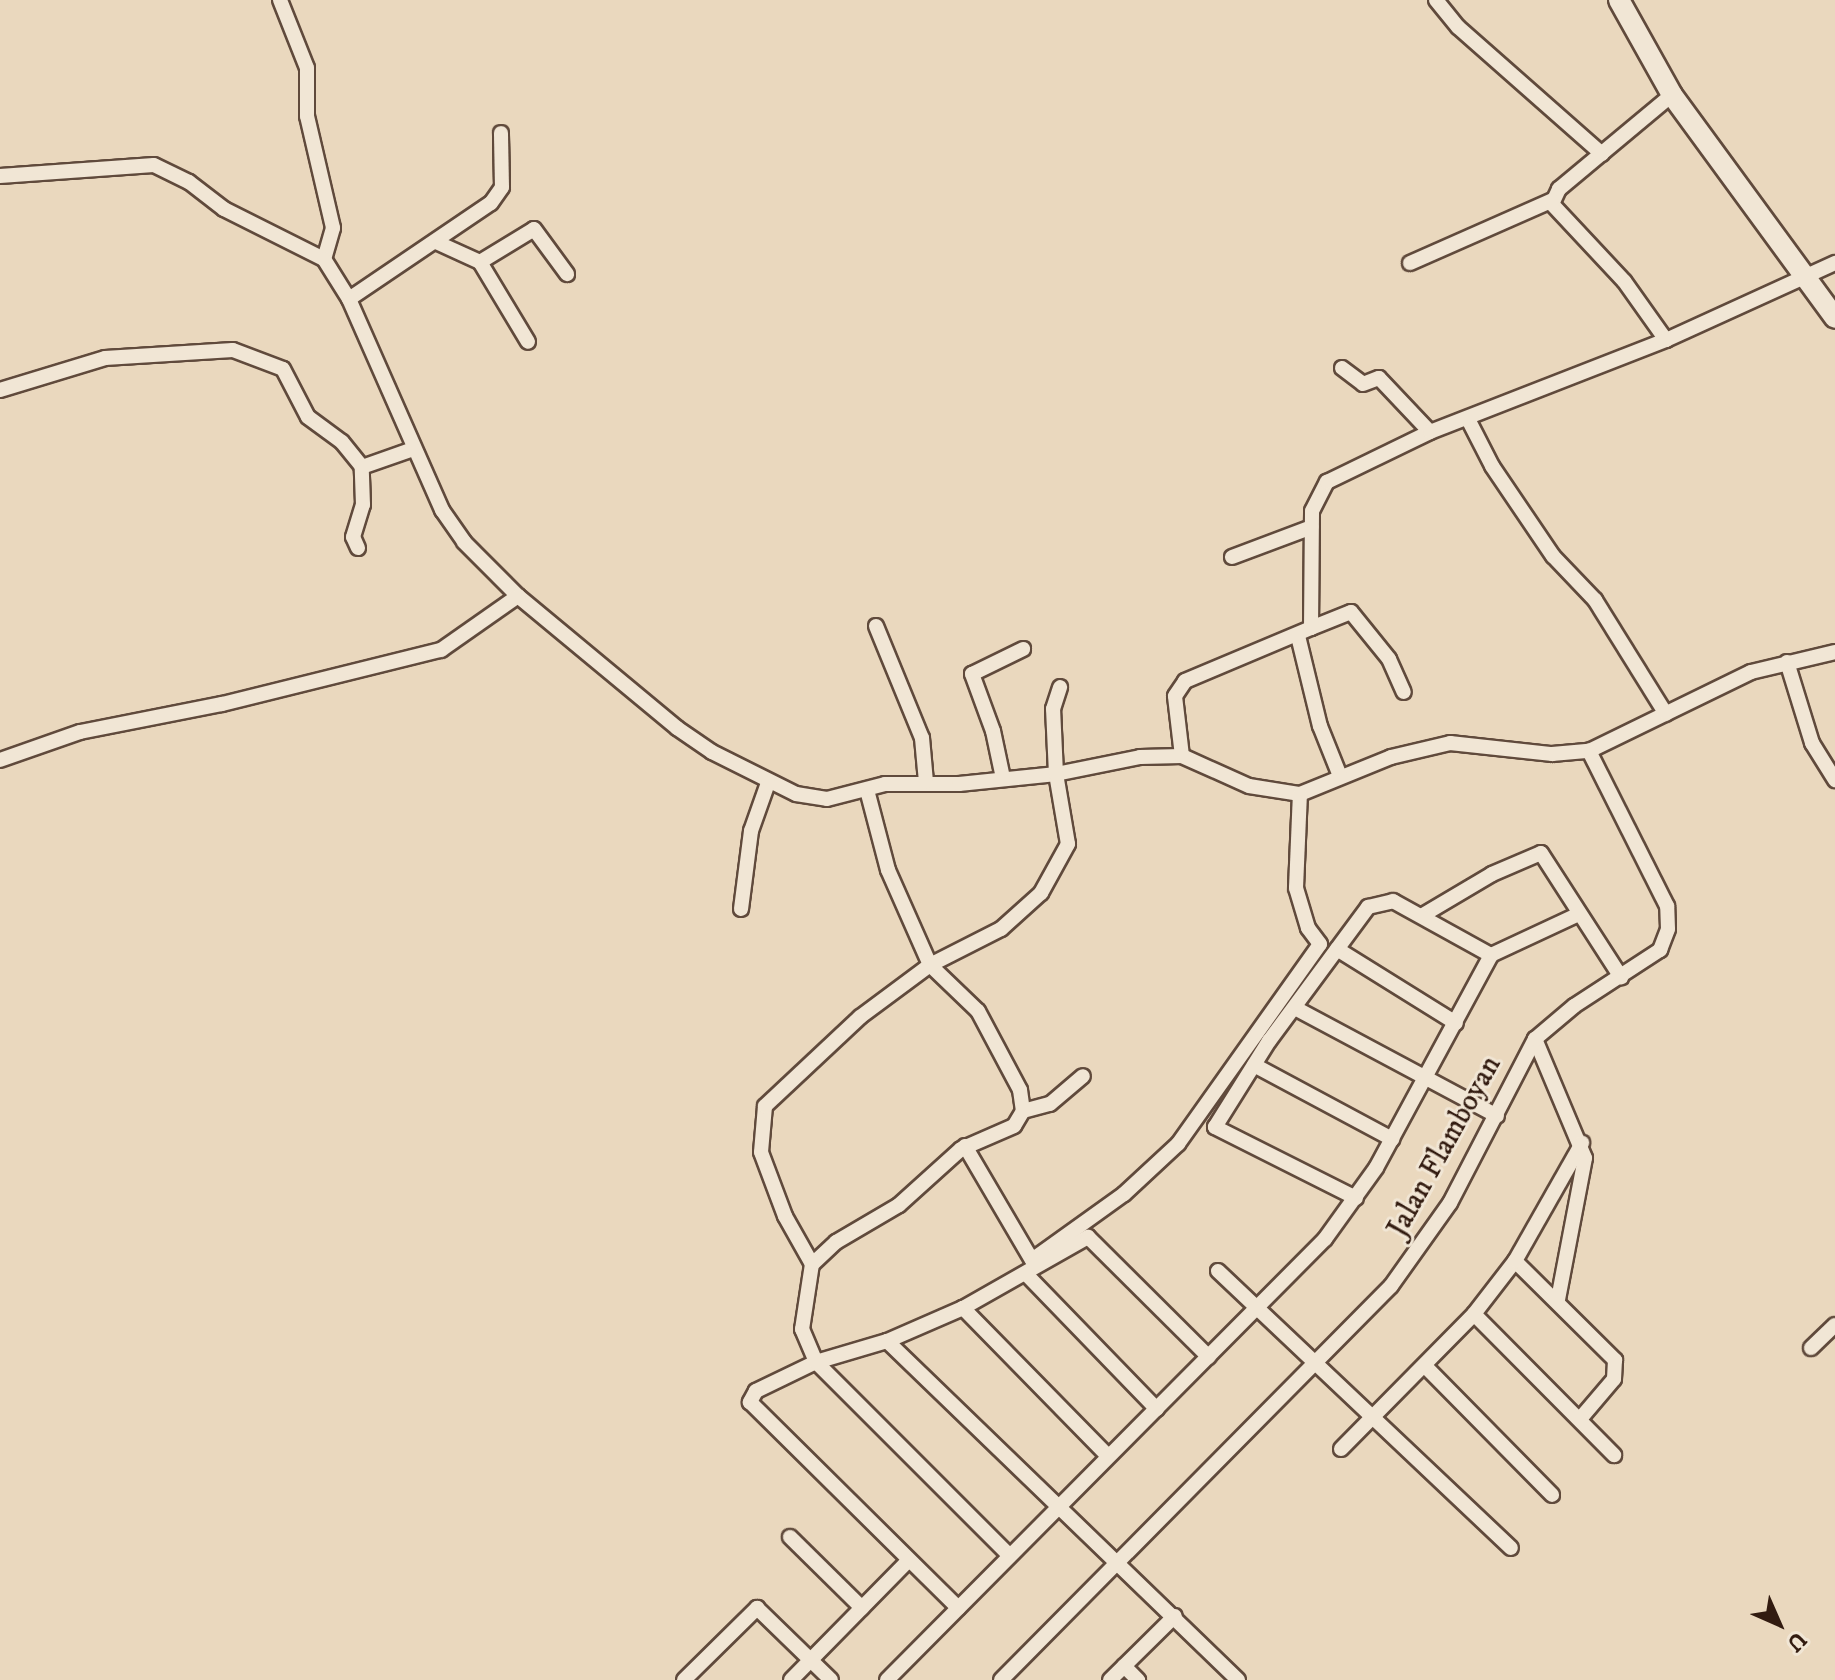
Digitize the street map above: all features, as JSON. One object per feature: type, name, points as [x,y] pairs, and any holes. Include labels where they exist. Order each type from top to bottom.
[{"type":"street","points":[[280,0],[307,68],[307,116],[333,228],[324,259]]},
{"type":"street","points":[[1436,0],[1458,27],[1602,154]]},
{"type":"street","points":[[1619,0],[1672,95],[1835,318]]},
{"type":"street","points":[[1410,263],[1553,200],[1672,95]]},
{"type":"street","points":[[349,299],[477,216],[500,192],[504,171],[501,133]]},
{"type":"street","points":[[0,176],[154,165],[189,182],[224,209],[324,259],[349,299],[413,449],[449,521],[518,596],[677,728],[768,783],[827,799],[926,782],[1056,774],[1140,757],[1182,756],[1249,786],[1300,794],[1340,776],[1450,743],[1552,754],[1589,751],[1751,672],[1835,652]]},
{"type":"street","points":[[1553,200],[1558,215],[1624,281],[1666,340]]},
{"type":"street","points":[[480,262],[534,229],[567,274]]},
{"type":"street","points":[[436,242],[480,262],[528,342]]},
{"type":"street","points":[[1311,628],[1315,498],[1327,482],[1430,432],[1666,340],[1835,263]]},
{"type":"street","points":[[0,390],[105,358],[233,350],[283,369],[308,417],[342,442],[362,467],[363,505],[353,537],[358,548]]},
{"type":"street","points":[[1342,368],[1363,384],[1377,376],[1430,432]]},
{"type":"street","points":[[1468,419],[1492,466],[1553,556],[1595,600],[1666,714]]},
{"type":"street","points":[[362,467],[413,449]]},
{"type":"street","points":[[1232,557],[1312,527]]},
{"type":"street","points":[[0,760],[80,732],[251,698],[441,650],[518,596]]},
{"type":"street","points":[[1182,756],[1175,696],[1185,681],[1351,612],[1389,659],[1404,692]]},
{"type":"street","points":[[876,626],[922,738],[926,782]]},
{"type":"street","points":[[1298,636],[1320,726],[1340,776]]},
{"type":"street","points":[[1003,778],[993,731],[972,674],[1023,649]]},
{"type":"street","points":[[1787,662],[1812,743],[1835,780]]},
{"type":"street","points":[[1010,1556],[816,1362],[802,1329],[812,1264],[785,1216],[761,1152],[765,1106],[860,1017],[930,965],[1001,929],[1041,893],[1068,844],[1056,774],[1053,709],[1060,687]]},
{"type":"street","name":"Jalan Flamboyan","points":[[1001,1680],[1349,1333],[1422,1245],[1497,1116],[1535,1039],[1574,1006],[1660,950],[1669,918],[1589,751]]},
{"type":"street","points":[[741,909],[751,831],[768,783]]},
{"type":"street","points":[[867,790],[888,870],[930,965],[978,1011],[1020,1090],[1023,1111]]},
{"type":"street","points":[[965,1146],[1032,1260],[1124,1194],[1178,1144],[1320,944],[1308,928],[1296,888],[1300,794]]},
{"type":"street","points":[[1423,915],[1536,852],[1548,860],[1621,977]]},
{"type":"street","points":[[1356,1198],[1215,1127],[1254,1065],[1362,912],[1377,902],[1393,901],[1491,955]]},
{"type":"street","points":[[887,1680],[1107,1455],[1157,1409],[1325,1239],[1356,1198],[1392,1139],[1491,955],[1579,914]]},
{"type":"street","points":[[1337,949],[1456,1023]]},
{"type":"street","points":[[1295,1008],[1497,1116]]},
{"type":"street","points":[[1535,1039],[1582,1143],[1585,1181],[1558,1300]]},
{"type":"street","points":[[1254,1065],[1392,1139]]},
{"type":"street","points":[[812,1264],[836,1242],[899,1205],[930,1172],[965,1146],[1005,1132],[1023,1111],[1050,1104],[1083,1076]]},
{"type":"street","points":[[1341,1449],[1474,1314],[1515,1261],[1582,1143]]},
{"type":"street","points":[[958,1608],[751,1406],[756,1391],[816,1362],[887,1341],[963,1308],[1088,1237],[1209,1357]]},
{"type":"street","points":[[1515,1261],[1558,1300],[1617,1365],[1614,1379],[1580,1419]]},
{"type":"street","points":[[1218,1271],[1258,1306],[1371,1419],[1511,1548]]},
{"type":"street","points":[[1026,1274],[1157,1409]]},
{"type":"street","points":[[963,1308],[1107,1455]]},
{"type":"street","points":[[1474,1314],[1614,1455]]},
{"type":"street","points":[[1811,1348],[1835,1325]]},
{"type":"street","points":[[887,1341],[1238,1680]]},
{"type":"street","points":[[1425,1366],[1552,1495]]},
{"type":"street","points":[[790,1537],[862,1608]]},
{"type":"street","points":[[791,1680],[908,1561]]},
{"type":"street","points":[[684,1680],[757,1608],[831,1680]]},
{"type":"street","points":[[1110,1680],[1175,1616]]},
{"type":"street","points":[[1124,1666],[1138,1680]]}]
